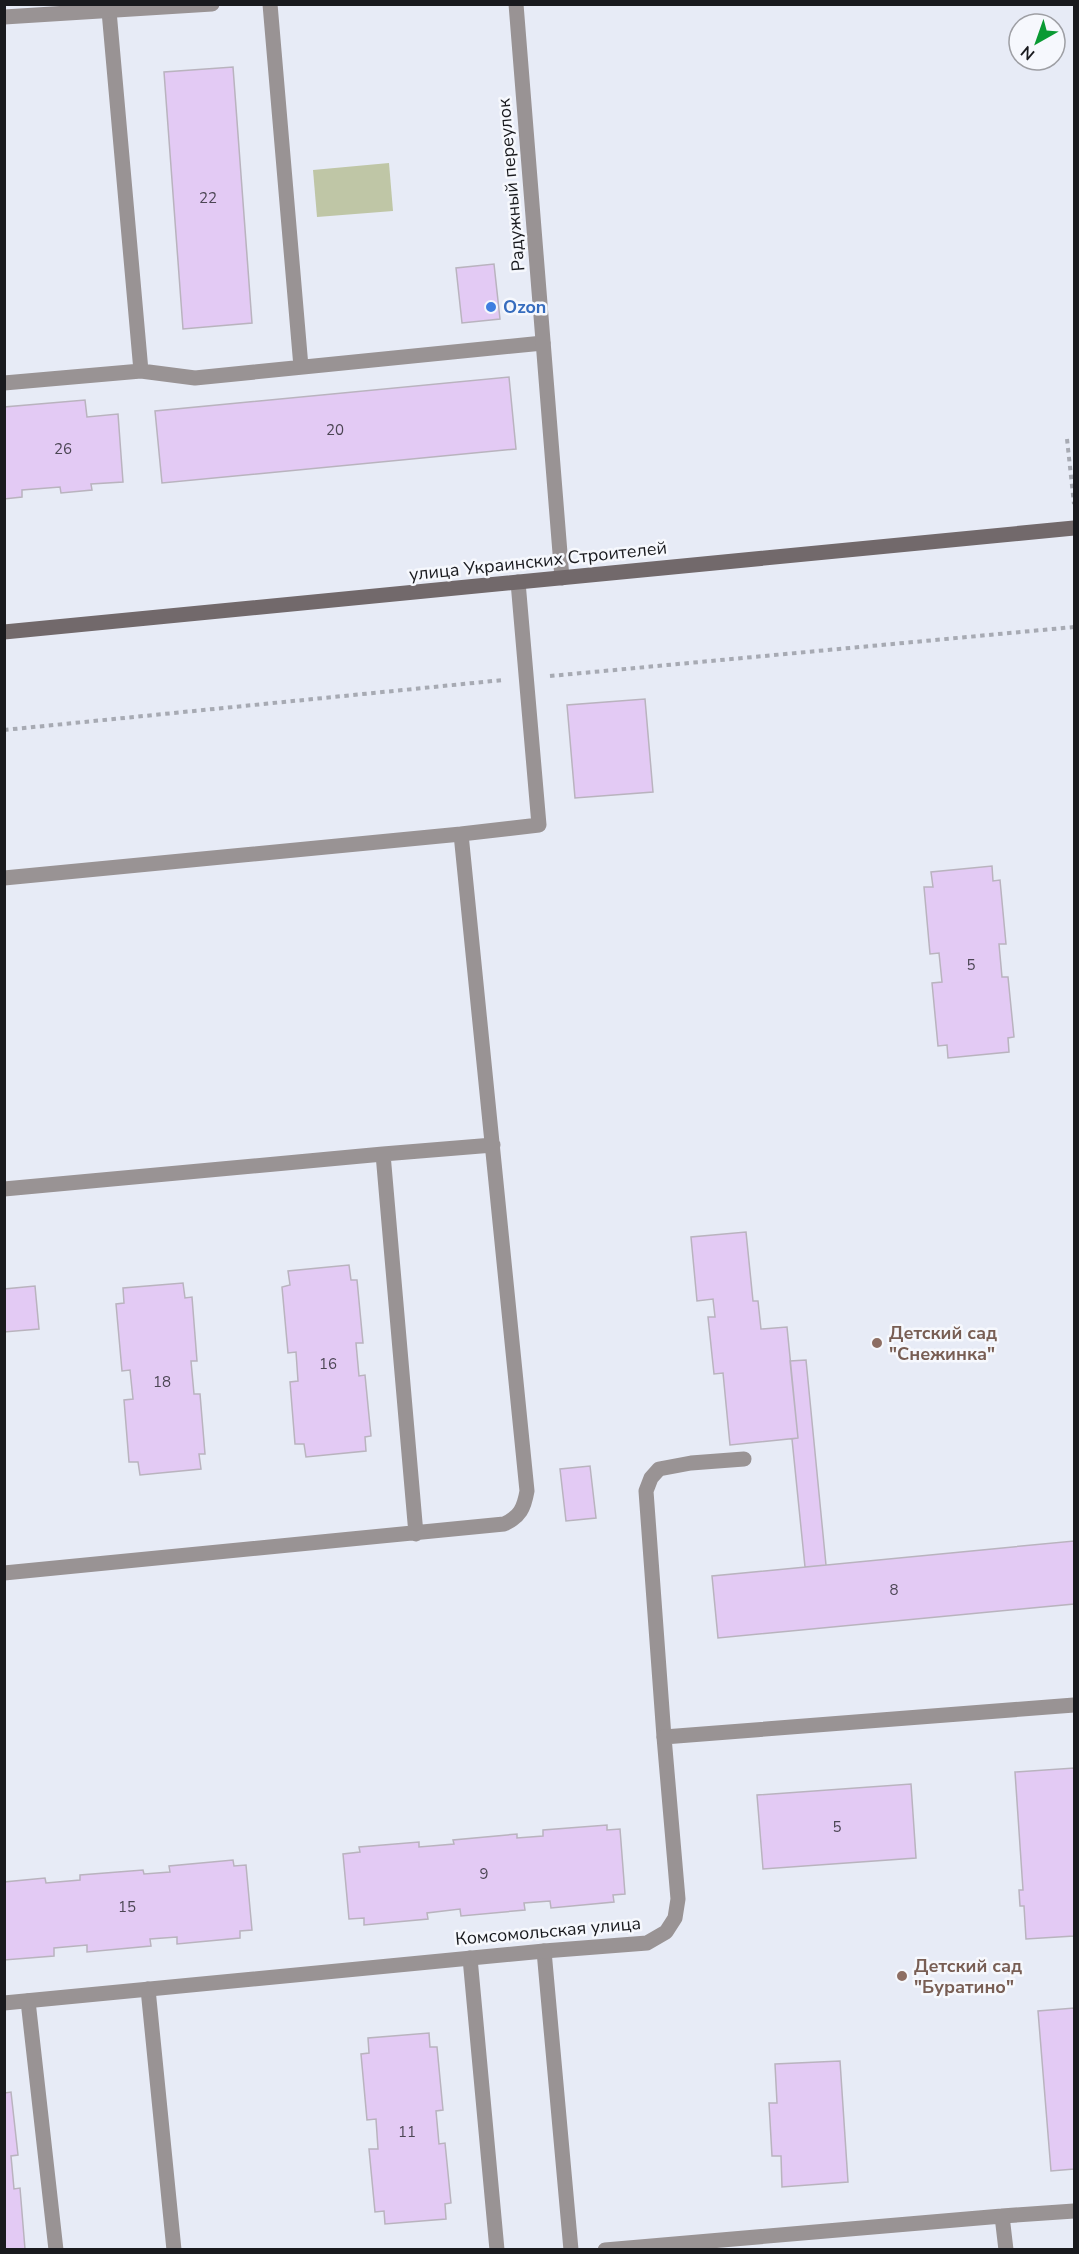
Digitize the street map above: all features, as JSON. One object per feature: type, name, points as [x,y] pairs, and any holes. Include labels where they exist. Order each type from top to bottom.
[{"type":"street","points":[[4,17],[212,4]]},
{"type":"street","points":[[270,4],[301,367]]},
{"type":"street","name":"Радужный переулок","points":[[516,4],[562,578]]},
{"type":"street","points":[[109,11],[141,371]]},
{"type":"street","points":[[4,383],[141,371],[195,378],[543,343]]},
{"type":"street","name":"улица Украинских Строителей","points":[[4,632],[1074,528]]},
{"type":"street","points":[[4,878],[539,825],[518,582]]},
{"type":"street","points":[[4,1573],[504,1524],[516,1519],[524,1507],[527,1491],[461,834]]},
{"type":"street","points":[[4,1189],[493,1144]]},
{"type":"street","points":[[383,1154],[416,1534]]},
{"type":"street","points":[[744,1459],[691,1463],[659,1469],[651,1478],[646,1491],[664,1737],[1074,1705]]},
{"type":"street","name":"Комсомольская улица","points":[[4,2003],[648,1943],[666,1932],[675,1918],[678,1899],[664,1737]]},
{"type":"street","points":[[544,1951],[571,2250]]},
{"type":"street","points":[[470,1958],[497,2250]]},
{"type":"street","points":[[148,1989],[174,2250]]},
{"type":"street","points":[[28,2001],[56,2250]]},
{"type":"street","points":[[605,2250],[1074,2211]]},
{"type":"street","points":[[1002,2216],[1005,2250]]},
{"type":"path","points":[[1067,440],[1074,511]]},
{"type":"green space","points":[[389,163],[393,211],[317,217],[313,170]]},
{"type":"building","points":[[233,67],[252,323],[183,329],[164,72]]},
{"type":"building","points":[[494,264],[500,319],[462,323],[456,268]]},
{"type":"building","points":[[509,377],[516,449],[162,483],[155,411]]},
{"type":"building","points":[[85,400],[87,417],[118,414],[123,482],[91,484],[92,490],[61,493],[60,487],[22,490],[22,497],[4,499],[4,407]]},
{"type":"building","points":[[645,699],[653,792],[575,798],[567,705]]},
{"type":"building","points":[[992,866],[993,881],[1000,880],[1006,944],[999,944],[1002,977],[1008,977],[1014,1037],[1008,1038],[1009,1052],[948,1058],[947,1045],[938,1046],[932,983],[942,982],[939,953],[930,954],[924,887],[933,887],[931,872]]},
{"type":"building","points":[[746,1232],[753,1301],[758,1301],[761,1329],[787,1327],[798,1438],[730,1445],[723,1373],[714,1374],[708,1317],[715,1317],[713,1299],[697,1301],[691,1237]]},
{"type":"building","points":[[349,1265],[351,1280],[357,1280],[363,1343],[356,1343],[359,1376],[365,1375],[371,1436],[365,1437],[366,1451],[306,1457],[304,1444],[295,1444],[290,1382],[298,1381],[296,1352],[288,1353],[282,1287],[290,1285],[288,1271]]},
{"type":"building","points":[[183,1283],[185,1298],[192,1297],[197,1361],[191,1361],[194,1394],[200,1394],[205,1454],[199,1454],[201,1469],[140,1475],[138,1462],[129,1462],[124,1400],[133,1399],[130,1370],[122,1371],[116,1304],[124,1303],[123,1288]]},
{"type":"building","points":[[35,1286],[39,1329],[4,1332],[4,1289]]},
{"type":"building","points":[[806,1360],[826,1565],[805,1567],[792,1439],[798,1438],[790,1361]]},
{"type":"building","points":[[590,1466],[596,1518],[566,1521],[560,1469]]},
{"type":"building","points":[[1074,1541],[1074,1604],[718,1638],[712,1576]]},
{"type":"building","points":[[1074,1768],[1074,1936],[1026,1939],[1024,1906],[1020,1906],[1019,1890],[1023,1890],[1015,1772]]},
{"type":"building","points":[[911,1784],[916,1858],[763,1869],[757,1795]]},
{"type":"building","points":[[607,1825],[607,1830],[620,1829],[625,1894],[613,1895],[614,1902],[551,1908],[550,1901],[524,1903],[525,1910],[461,1916],[460,1909],[427,1913],[428,1919],[364,1925],[364,1918],[349,1919],[343,1854],[360,1852],[359,1847],[419,1842],[419,1847],[454,1844],[453,1840],[517,1834],[517,1838],[543,1836],[543,1830]]},
{"type":"building","points":[[233,1860],[234,1866],[246,1865],[252,1930],[240,1931],[240,1938],[177,1944],[177,1937],[150,1939],[151,1946],[87,1952],[87,1945],[54,1948],[54,1956],[4,1960],[4,1882],[45,1878],[46,1883],[80,1880],[80,1875],[143,1870],[144,1874],[170,1872],[169,1866]]},
{"type":"building","points":[[1074,2008],[1074,2169],[1051,2171],[1038,2011]]},
{"type":"building","points":[[429,2033],[430,2047],[437,2047],[443,2110],[436,2111],[439,2144],[445,2143],[451,2203],[445,2204],[446,2219],[385,2224],[384,2211],[375,2212],[369,2149],[378,2149],[376,2119],[367,2120],[361,2054],[369,2053],[368,2038]]},
{"type":"building","points":[[840,2061],[848,2182],[782,2187],[781,2156],[772,2156],[769,2103],[777,2103],[775,2064]]},
{"type":"building","points":[[4,2090],[5,2093],[11,2092],[18,2155],[11,2156],[14,2189],[20,2188],[25,2249],[19,2250],[4,2250]]},
{"type":"place","name":"Ozon","points":[[491,307]]},
{"type":"place","name":"Детский сад \"Снежинка\"","points":[[877,1343]]},
{"type":"place","name":"Детский сад \"Буратино\"","points":[[902,1976]]}]
